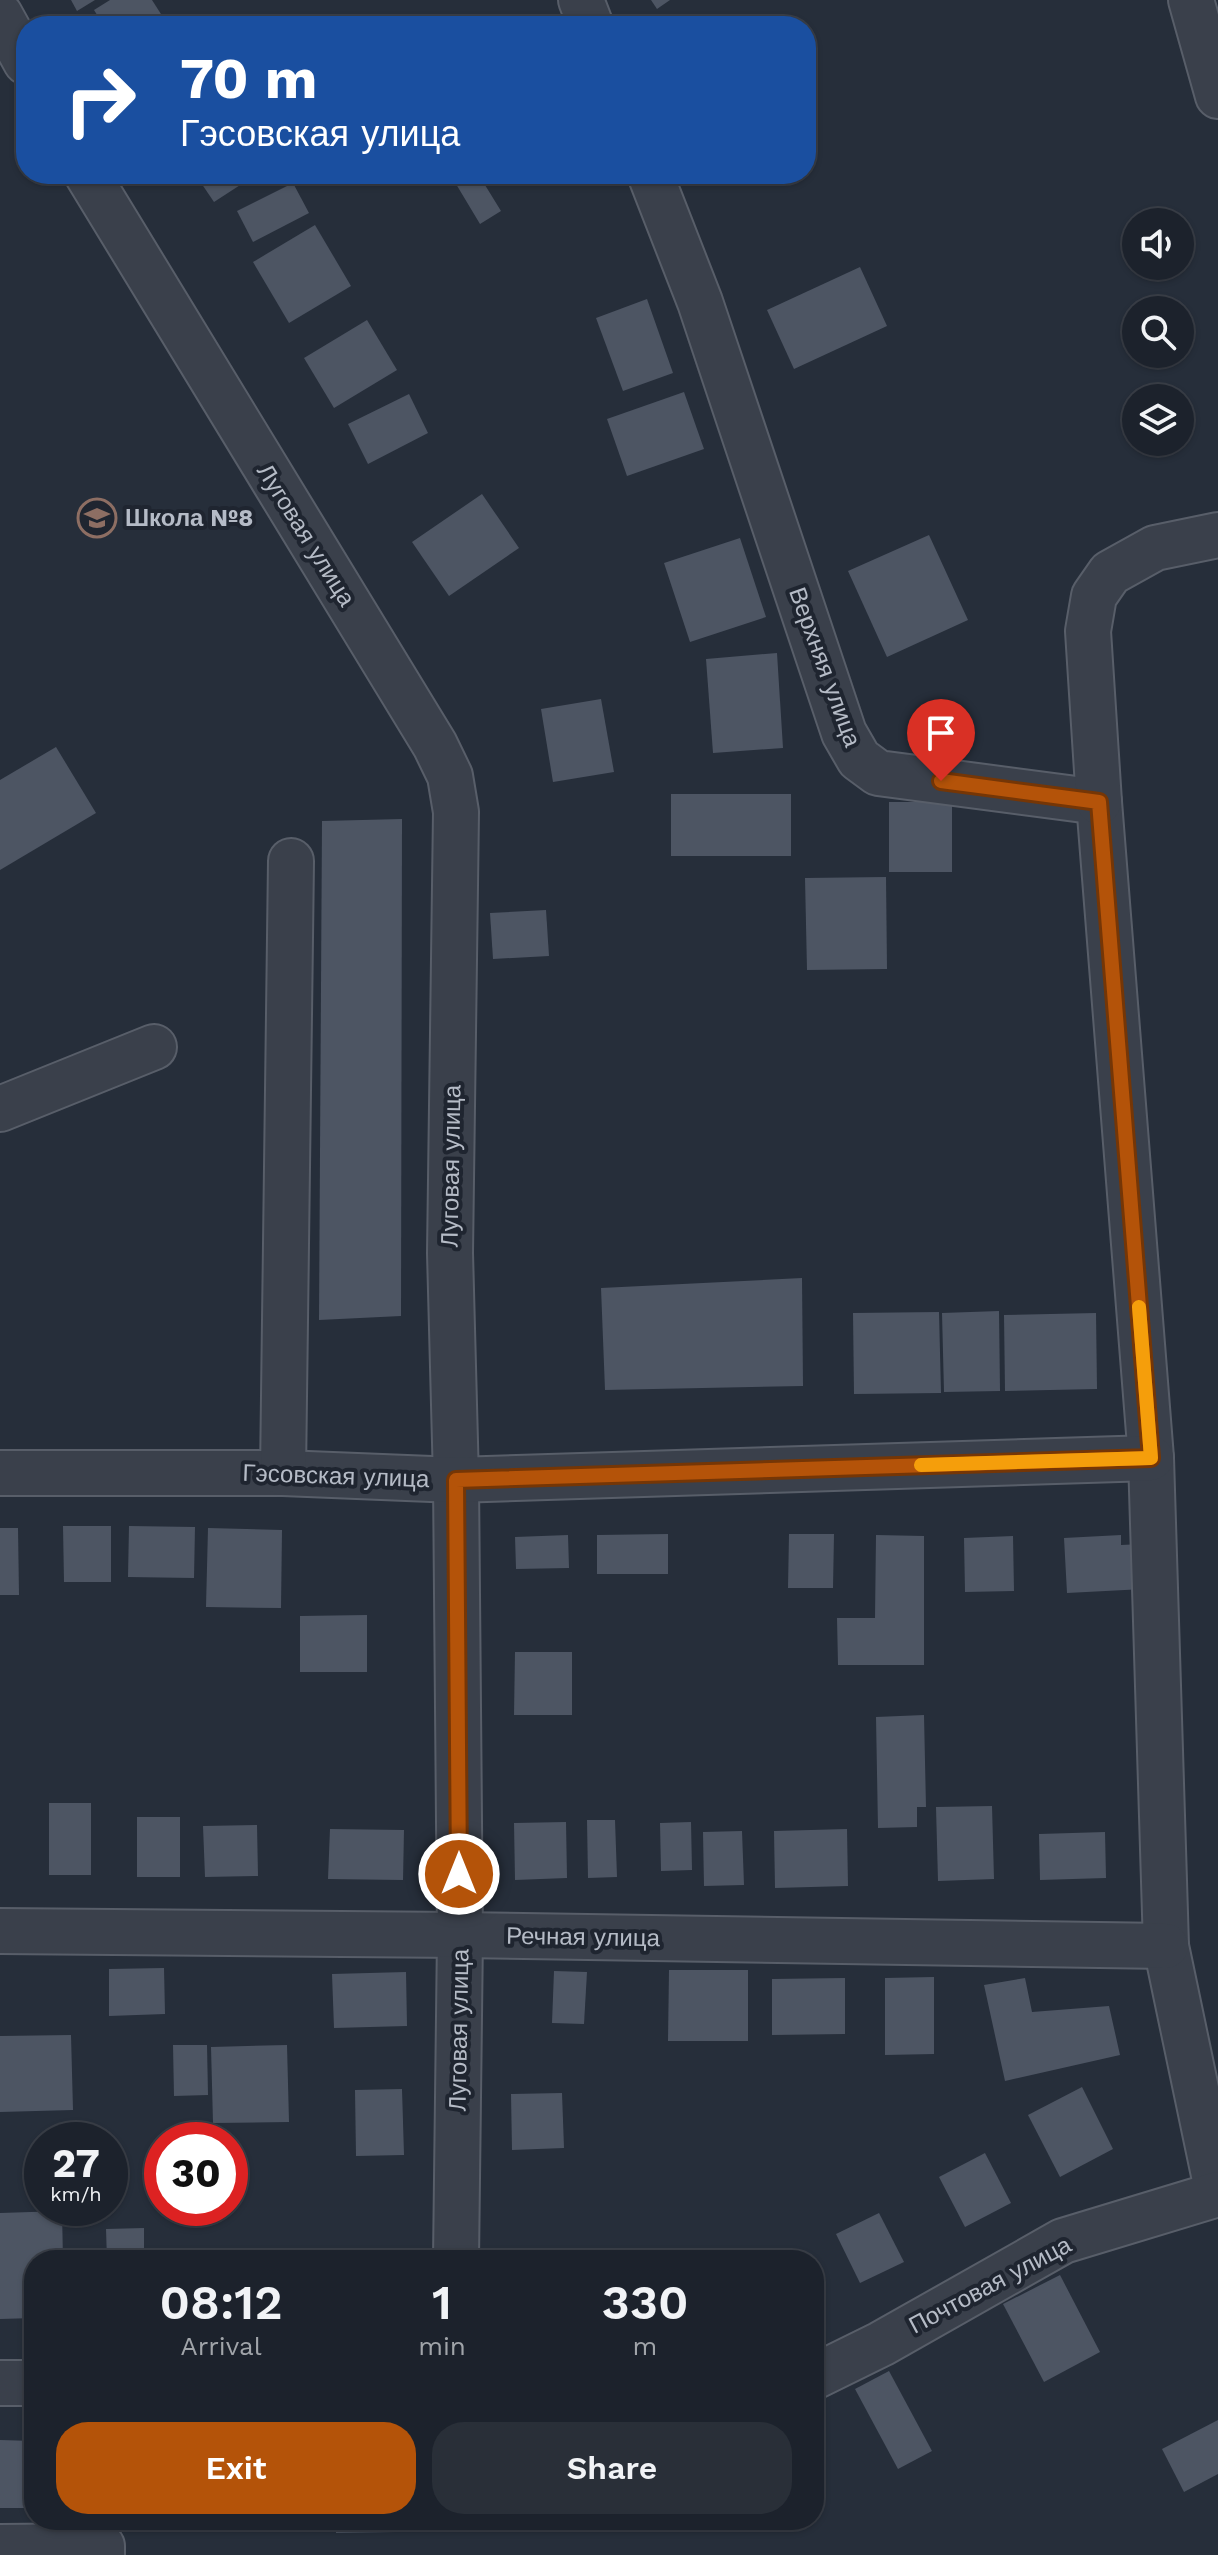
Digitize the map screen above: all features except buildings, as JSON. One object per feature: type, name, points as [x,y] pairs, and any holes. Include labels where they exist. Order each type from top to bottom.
[{"type":"street","points":[[1191,0],[1218,96]]},
{"type":"street","points":[[0,15],[16,44]]},
{"type":"street","name":"Луговая улица","points":[[93,184],[435,745],[450,776],[456,812],[450,1253],[456,1480],[460,1935],[456,2250]]},
{"type":"street","name":"Верхняя улица","points":[[654,184],[700,302],[844,733],[859,759],[878,773],[1099,802]]},
{"type":"street","points":[[1218,535],[1155,548],[1110,573],[1094,596],[1088,631],[1151,1458],[1166,1946],[1218,2194]]},
{"type":"street","points":[[283,1473],[291,861]]},
{"type":"street","points":[[0,1109],[154,1047]]},
{"type":"street","name":"Гэсовская улица","points":[[0,1473],[283,1473],[456,1480],[1151,1458]]},
{"type":"street","name":"Речная улица","points":[[0,1931],[1166,1946]]},
{"type":"street","name":"Почтовая улица","points":[[824,2372],[881,2344],[1063,2241],[1218,2194]]},
{"type":"street","points":[[0,2383],[24,2383]]},
{"type":"street","points":[[0,2547],[102,2546],[102,2555]]},
{"type":"slow traffic","points":[[921,1465],[1151,1458],[1139,1307]]},
{"type":"place","name":"Школа №8","points":[[97,518]]},
{"type":"route","points":[[459,1874],[456,1480],[1151,1458],[1099,802],[941,781]]}]
